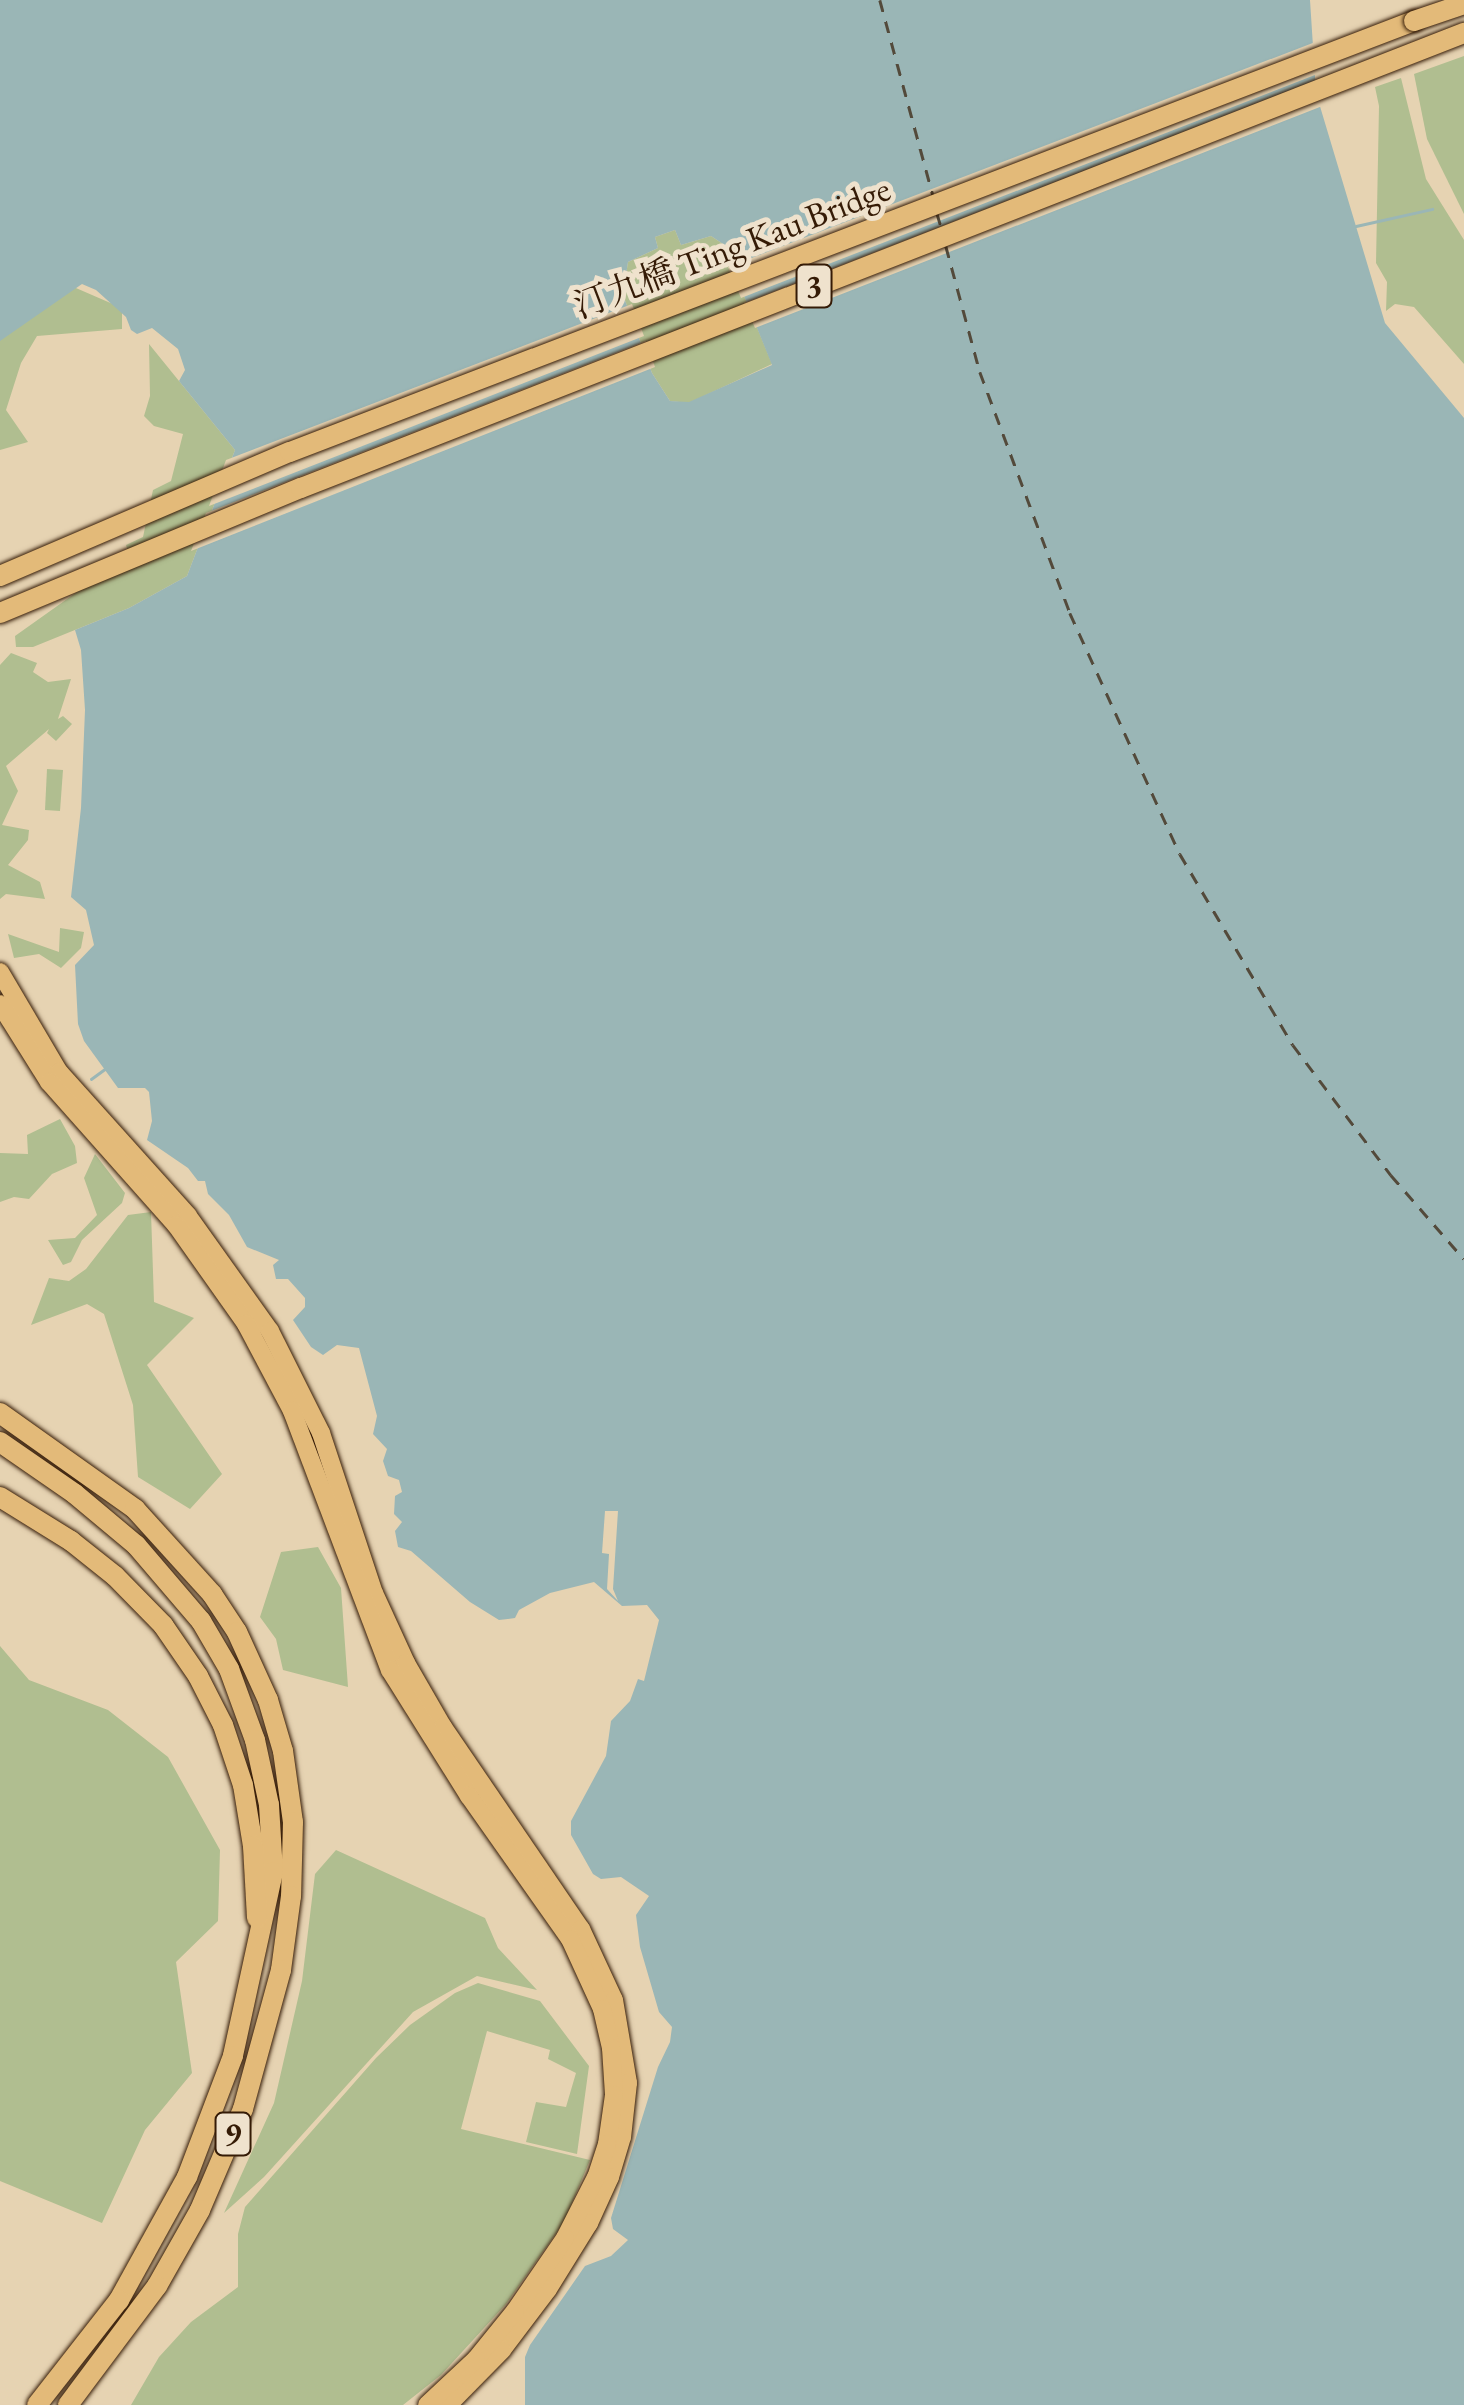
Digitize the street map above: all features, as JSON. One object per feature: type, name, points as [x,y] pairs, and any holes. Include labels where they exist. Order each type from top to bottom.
[{"type":"highway","name":"汀九橋 Ting Kau Bridge","points":[[0,573],[290,452],[1464,4]]},
{"type":"highway","name":"汀九橋 Ting Kau Bridge","points":[[0,616],[300,488],[1464,33]]},
{"type":"highway","name":"9","points":[[0,1412],[134,1509],[212,1594],[237,1632],[268,1700],[283,1751],[292,1803],[293,1874],[287,1933],[271,2017],[243,2108],[200,2210],[158,2286],[68,2405]]},
{"type":"highway","name":"9","points":[[0,1442],[75,1494],[156,1563],[201,1620],[229,1669],[255,1740],[270,1828],[270,1894],[218,2100],[166,2218],[118,2300],[37,2405]]},
{"type":"highway","points":[[0,1497],[71,1541],[127,1586],[174,1639],[208,1694],[233,1752],[250,1827],[255,1964]]},
{"type":"main road","points":[[0,972],[59,1072],[188,1216],[260,1314],[304,1394],[374,1593],[423,1711]]},
{"type":"main road","points":[[0,1004],[48,1082],[176,1225],[237,1309],[292,1411],[361,1602],[423,1711],[581,1929],[608,1982],[624,2036],[628,2100],[618,2155],[601,2200],[563,2268],[502,2350],[448,2405]]},
{"type":"main road","points":[[427,2405],[476,2358],[535,2284],[578,2216],[607,2144],[614,2095],[608,2028],[590,1976],[530,1882],[527,1858]]},
{"type":"green space","points":[[1464,56],[1464,214],[1427,139],[1414,74]]},
{"type":"green space","points":[[1401,78],[1426,179],[1464,240],[1464,364],[1414,307],[1395,304],[1386,311],[1387,282],[1376,263],[1379,106],[1375,87]]},
{"type":"green space","points":[[675,230],[681,245],[711,236],[723,244],[772,364],[689,403],[670,401],[652,373],[623,295],[628,262],[658,248],[655,237]]},
{"type":"green space","points":[[69,285],[122,308],[122,329],[37,336],[21,363],[6,410],[28,442],[0,450],[0,337]]},
{"type":"green space","points":[[149,344],[235,450],[187,576],[129,608],[33,647],[16,647],[15,636],[129,555],[126,545],[143,537],[153,490],[171,481],[183,434],[154,426],[144,416],[150,396]]},
{"type":"green space","points":[[11,653],[37,663],[33,672],[48,682],[71,679],[58,719],[63,716],[72,724],[56,741],[47,733],[49,729],[6,766],[18,791],[2,825],[29,830],[28,840],[8,865],[40,882],[45,899],[6,894],[0,899],[0,665]]},
{"type":"green space","points":[[47,769],[63,770],[60,811],[45,810]]},
{"type":"green space","points":[[60,928],[84,932],[81,948],[61,968],[39,954],[14,958],[8,934],[59,952]]},
{"type":"green space","points":[[60,1119],[75,1146],[77,1163],[52,1174],[29,1199],[14,1197],[0,1202],[0,1153],[28,1154],[27,1135]]},
{"type":"green space","points":[[95,1154],[125,1193],[122,1203],[82,1240],[71,1262],[63,1265],[48,1240],[75,1238],[97,1215],[84,1178]]},
{"type":"green space","points":[[151,1212],[154,1302],[194,1318],[147,1365],[222,1474],[190,1509],[138,1477],[133,1405],[104,1314],[87,1304],[31,1325],[49,1278],[69,1281],[86,1269],[128,1215]]},
{"type":"green space","points":[[318,1547],[341,1588],[348,1687],[283,1670],[276,1639],[260,1617],[281,1552]]},
{"type":"green space","points":[[0,1646],[29,1680],[108,1710],[168,1757],[220,1850],[218,1921],[176,1962],[192,2073],[145,2130],[102,2223],[0,2181]]},
{"type":"green space","points":[[336,1850],[485,1918],[498,1948],[537,1990],[477,1976],[413,2012],[264,2177],[224,2213],[274,2103],[302,1981],[315,1874]]},
{"type":"green space","points":[[478,1983],[540,2001],[589,2066],[577,2154],[526,2142],[536,2102],[566,2107],[576,2073],[548,2059],[550,2050],[487,2031],[461,2129],[590,2160],[564,2222],[506,2304],[441,2375],[403,2405],[131,2405],[159,2357],[191,2322],[238,2287],[238,2234],[245,2207],[376,2058],[410,2025],[455,1993]]},
{"type":"water","points":[[0,0],[1310,0],[1316,93],[1385,323],[1464,418],[1464,2405],[525,2405],[525,2357],[530,2345],[585,2266],[611,2256],[628,2240],[613,2229],[611,2218],[658,2067],[670,2042],[672,2027],[659,2012],[640,1947],[636,1915],[649,1896],[621,1877],[601,1879],[593,1874],[571,1835],[571,1821],[606,1756],[611,1721],[630,1701],[638,1679],[644,1681],[659,1620],[647,1605],[622,1606],[594,1582],[550,1593],[519,1610],[515,1618],[499,1620],[470,1602],[411,1551],[398,1547],[395,1531],[402,1522],[394,1514],[395,1496],[402,1492],[399,1480],[388,1476],[383,1461],[387,1449],[373,1434],[377,1416],[359,1348],[337,1345],[323,1355],[311,1347],[293,1320],[305,1307],[305,1298],[288,1279],[276,1279],[273,1265],[279,1260],[247,1247],[229,1215],[208,1194],[205,1181],[198,1181],[188,1168],[147,1140],[152,1121],[149,1092],[145,1088],[118,1088],[84,1041],[78,1024],[75,965],[94,945],[86,910],[71,897],[81,808],[85,710],[81,650],[75,630],[129,608],[187,576],[235,450],[179,381],[185,370],[178,349],[152,328],[137,334],[131,330],[126,317],[96,290],[82,284],[0,341]],"holes":[[[675,230],[681,245],[711,236],[723,244],[772,365],[689,402],[670,401],[652,373],[623,295],[628,262],[658,248],[655,237]]]},
{"type":"pier","points":[[1318,41],[1320,73],[741,298],[728,267]]},
{"type":"pier","points":[[1320,79],[1325,105],[755,328],[744,303]]},
{"type":"pier","points":[[632,304],[644,336],[209,506],[226,460]]},
{"type":"pier","points":[[646,341],[655,367],[191,551],[206,513]]},
{"type":"pier","points":[[605,1511],[618,1511],[613,1589],[618,1601],[607,1589],[609,1554],[602,1553]]},
{"type":"waterway","points":[[1356,226],[1432,209]]},
{"type":"waterway","points":[[91,1079],[106,1068]]},
{"type":"ferry route","points":[[880,0],[933,195]]},
{"type":"ferry route","points":[[937,213],[942,229]]},
{"type":"ferry route","points":[[946,246],[980,372],[1070,613],[1180,854],[1293,1045],[1391,1175],[1464,1259]]}]
